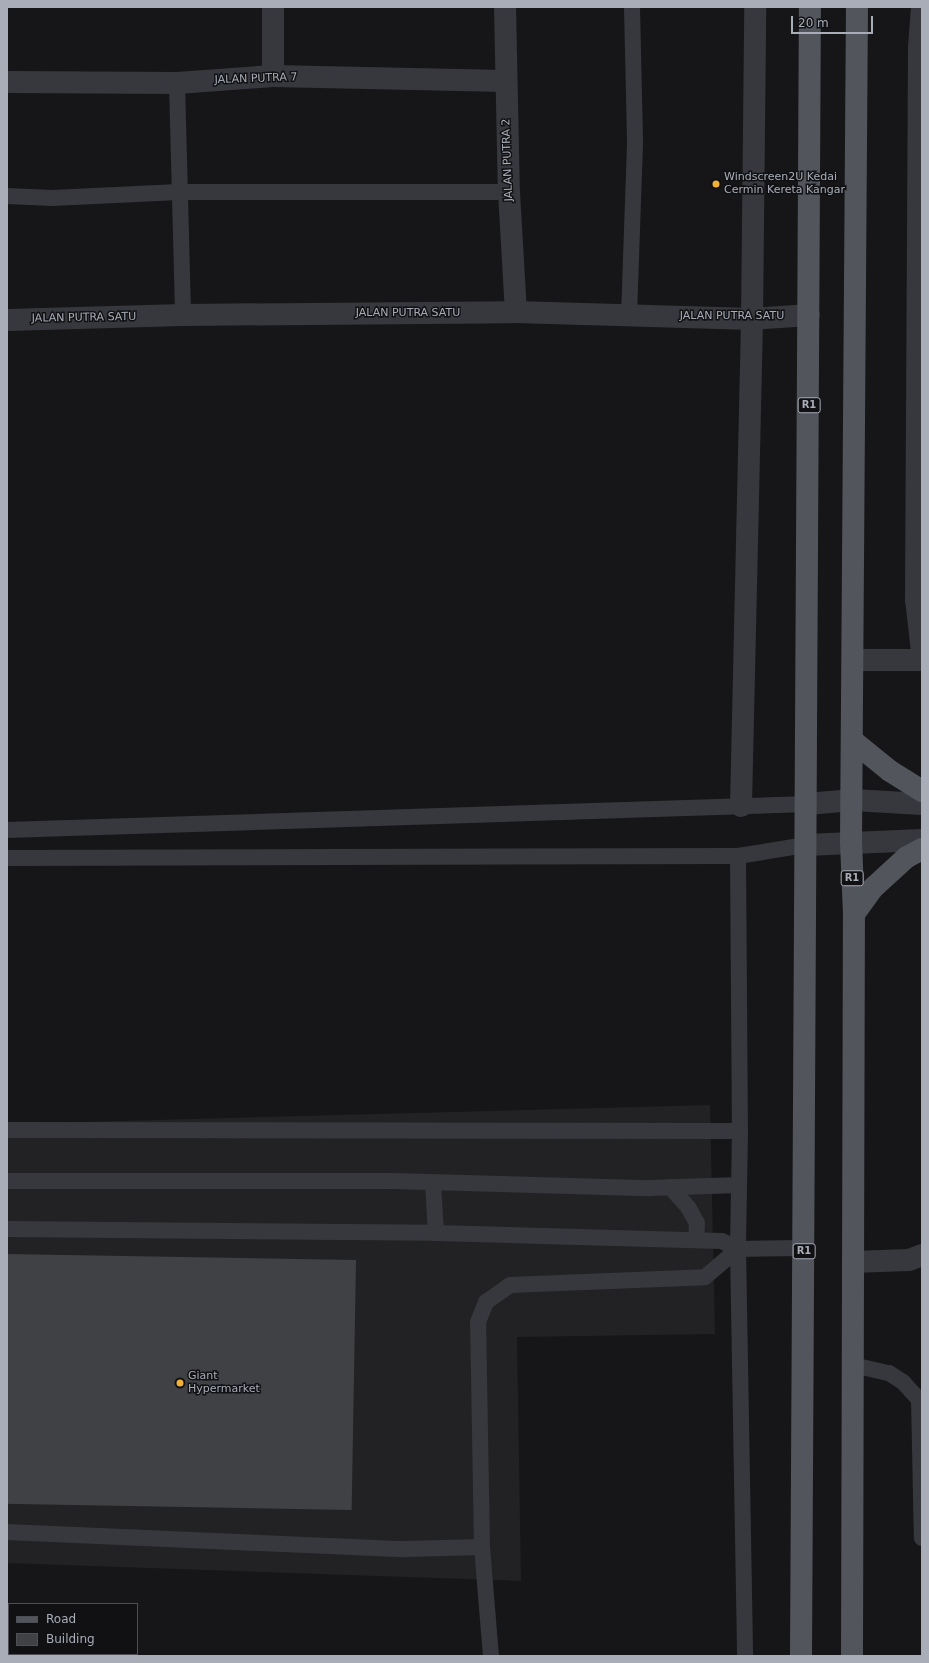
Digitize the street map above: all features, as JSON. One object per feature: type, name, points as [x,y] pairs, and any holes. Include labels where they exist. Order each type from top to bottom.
[{"type":"main road","name":"R1","points":[[801,1656],[807,804],[810,7]]},
{"type":"main road","name":"R1","points":[[852,1656],[854,914],[851,842],[853,741],[857,7]]},
{"type":"main road","points":[[853,741],[890,771],[922,791]]},
{"type":"main road","points":[[854,914],[873,888],[907,857],[922,850]]},
{"type":"street","points":[[273,7],[273,76]]},
{"type":"street","name":"JALAN PUTRA 2","points":[[505,7],[509,192],[516,312]]},
{"type":"street","points":[[740,806],[752,318],[755,7]]},
{"type":"street","points":[[922,7],[920,47],[919,599],[922,652]]},
{"type":"street","name":"JALAN PUTRA 7","points":[[7,82],[178,83],[273,76],[506,81]]},
{"type":"street","name":"JALAN PUTRA SATU","points":[[7,320],[183,315],[516,312],[752,318],[809,315]]},
{"type":"street","points":[[853,660],[922,660]]},
{"type":"street","points":[[807,804],[852,800],[922,804]]},
{"type":"street","points":[[806,845],[922,840]]},
{"type":"street","points":[[853,1262],[909,1260],[922,1255]]},
{"type":"lane","points":[[629,316],[635,140],[632,7]]},
{"type":"lane","points":[[178,83],[179,192],[183,315]]},
{"type":"lane","points":[[7,196],[52,198],[179,192],[509,192]]},
{"type":"lane","points":[[7,830],[807,804]]},
{"type":"lane","points":[[7,858],[738,856],[806,845]]},
{"type":"lane","points":[[738,856],[740,1131],[738,1249],[746,1656]]},
{"type":"lane","points":[[7,1130],[740,1131]]},
{"type":"lane","points":[[7,1181],[433,1183],[670,1187],[739,1185]]},
{"type":"lane","points":[[433,1183],[436,1233]]},
{"type":"lane","points":[[670,1187],[688,1207],[697,1223],[696,1240]]},
{"type":"lane","points":[[7,1229],[436,1233],[722,1241],[738,1249],[804,1248]]},
{"type":"lane","points":[[491,1656],[482,1547],[478,1322],[486,1302],[510,1285],[704,1277],[738,1249]]},
{"type":"lane","points":[[853,1364],[889,1373],[903,1382],[921,1398],[922,1538]]},
{"type":"lane","points":[[7,1532],[404,1549],[482,1547]]},
{"type":"shaded area","points":[[710,1105],[715,1334],[517,1337],[521,1581],[7,1563],[7,1124]]},
{"type":"building","name":"Giant Hypermarket","points":[[7,1254],[356,1260],[352,1510],[7,1504]]},
{"type":"place","name":"Windscreen2U Kedai Cermin Kereta Kangar","points":[[716,184]]},
{"type":"place","name":"Giant Hypermarket","points":[[180,1383]]}]
